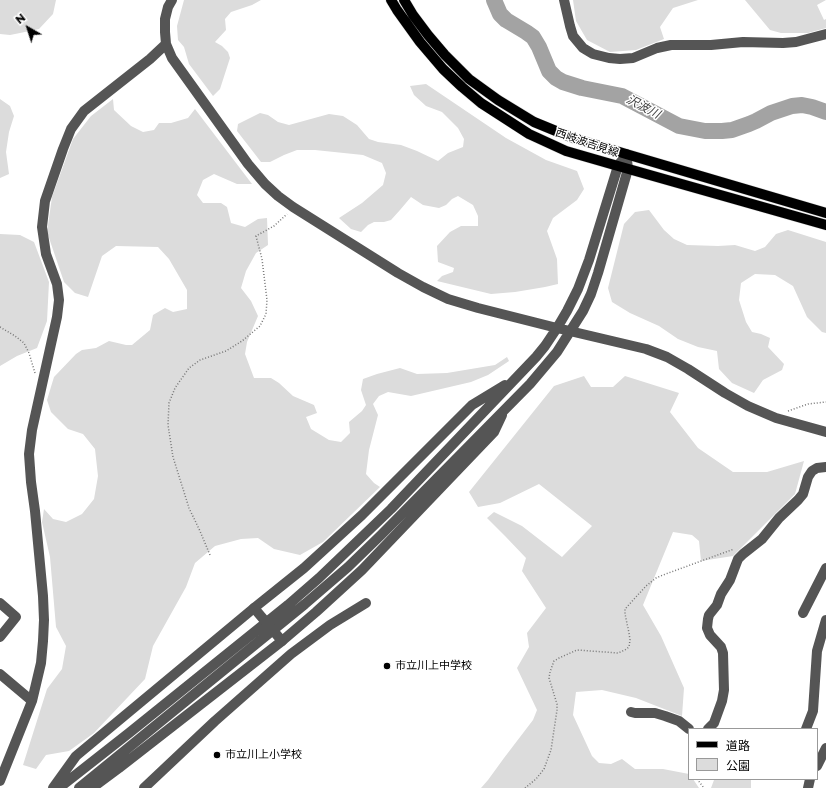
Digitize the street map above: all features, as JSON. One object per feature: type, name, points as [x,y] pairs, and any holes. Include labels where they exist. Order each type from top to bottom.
[{"type":"main road","name":"西岐波吉見線","points":[[391,0],[420,42],[443,69],[481,103],[529,134],[566,151],[826,225]]},
{"type":"main road","name":"西岐波吉見線","points":[[404,0],[413,15],[445,55],[469,79],[498,100],[534,122],[573,138],[826,213]]},
{"type":"street","points":[[172,0],[168,7],[165,19],[166,44],[172,58],[248,164],[265,184],[293,207],[398,273],[448,299],[646,350],[667,357],[748,406],[776,418],[826,432]]},
{"type":"street","points":[[564,0],[573,36],[584,48],[593,54],[609,58],[633,58],[658,48],[671,45],[711,45],[742,42],[783,43],[796,42],[826,34]]},
{"type":"street","points":[[0,781],[32,701],[41,664],[44,596],[35,511],[30,482],[29,454],[32,430],[57,317],[59,300],[57,284],[46,254],[42,227],[45,201],[68,135],[84,111],[150,59],[166,44]]},
{"type":"street","points":[[59,788],[129,734],[258,630],[319,578],[391,509],[545,346],[567,311],[578,289],[589,260],[618,166],[626,154]]},
{"type":"street","points":[[79,788],[305,604],[348,567],[530,384],[557,352],[583,311],[591,294],[628,169],[626,154]]},
{"type":"street","points":[[53,788],[76,756],[304,568],[362,515],[472,405],[479,399],[513,380]]},
{"type":"street","points":[[92,788],[282,641],[362,570],[494,432],[505,408]]},
{"type":"street","points":[[709,728],[714,723],[722,701],[724,690],[724,653],[710,635],[707,628],[708,619],[730,580],[738,559],[762,539],[779,518],[798,500],[803,494],[808,477],[812,471],[817,468],[826,468]]},
{"type":"street","points":[[803,613],[826,568]]},
{"type":"street","points":[[0,603],[16,617],[0,637]]},
{"type":"street","points":[[144,788],[215,721],[291,654],[330,625],[366,603]]},
{"type":"street","points":[[254,608],[291,654]]},
{"type":"street","points":[[806,728],[813,711],[817,651],[826,620]]},
{"type":"street","points":[[0,674],[32,701]]},
{"type":"street","points":[[631,712],[655,713],[679,721],[688,728]]},
{"type":"street","points":[[818,764],[826,748]]},
{"type":"path","points":[[210,555],[189,508],[173,457],[168,425],[169,403],[175,388],[189,368],[200,360],[226,351],[242,341],[260,326],[266,314],[267,300],[262,258],[256,236],[274,226],[293,207]]},
{"type":"path","points":[[0,327],[24,343],[29,353],[37,379]]},
{"type":"path","points":[[776,418],[791,409],[808,404],[826,402]]},
{"type":"path","points":[[525,788],[536,779],[544,769],[551,750],[557,710],[557,704],[549,678],[554,661],[577,650],[618,653],[625,650],[629,647],[630,640],[625,609],[646,586],[663,574],[738,547]]},
{"type":"path","points":[[698,780],[704,788]]},
{"type":"green space","points":[[0,0],[56,0],[53,14],[39,29],[10,35],[0,34]]},
{"type":"green space","points":[[184,0],[261,0],[252,5],[231,12],[225,19],[226,30],[215,42],[228,52],[230,58],[220,89],[213,96],[189,64],[184,47],[178,40],[177,26]]},
{"type":"green space","points":[[573,0],[698,0],[673,8],[660,27],[664,39],[636,50],[610,52],[587,40],[576,21]]},
{"type":"green space","points":[[745,0],[826,0],[817,5],[824,20],[826,19],[826,28],[808,33],[781,33],[770,30]]},
{"type":"green space","points":[[426,84],[506,138],[546,160],[577,171],[584,189],[577,200],[553,218],[547,231],[557,259],[558,284],[515,292],[491,294],[437,281],[442,276],[453,272],[454,268],[438,262],[437,246],[450,232],[461,226],[478,226],[478,216],[473,205],[458,196],[446,205],[439,208],[423,205],[411,197],[391,220],[374,222],[368,225],[361,232],[351,229],[339,218],[362,203],[383,185],[386,173],[382,163],[363,155],[315,150],[297,150],[270,162],[261,162],[237,131],[238,124],[260,113],[268,115],[278,122],[289,125],[329,114],[343,116],[357,125],[369,139],[378,142],[401,145],[438,161],[448,153],[463,147],[464,139],[458,128],[442,112],[426,106],[414,95],[410,86]]},
{"type":"green space","points":[[0,99],[10,106],[14,116],[9,132],[6,152],[9,174],[0,178]]},
{"type":"green space","points":[[113,99],[114,110],[131,126],[143,132],[154,130],[159,123],[171,123],[188,118],[195,109],[252,184],[237,184],[214,174],[203,180],[197,195],[203,203],[221,203],[227,207],[231,223],[245,227],[258,219],[267,218],[268,245],[256,253],[246,271],[241,288],[251,301],[258,316],[247,342],[245,354],[254,378],[271,378],[293,396],[314,405],[317,413],[306,417],[311,429],[329,440],[341,442],[350,433],[349,422],[362,411],[366,405],[361,390],[363,379],[377,374],[400,368],[417,374],[447,373],[495,365],[507,357],[509,361],[488,375],[471,382],[411,396],[388,392],[379,396],[373,404],[378,415],[369,450],[366,474],[380,487],[323,542],[300,555],[274,549],[258,538],[241,539],[215,546],[195,563],[186,587],[153,646],[145,679],[94,733],[69,751],[46,755],[36,769],[23,765],[47,689],[62,669],[66,646],[56,627],[50,557],[42,522],[44,509],[53,519],[66,522],[82,514],[94,499],[98,476],[95,449],[83,434],[68,429],[51,412],[47,400],[54,377],[76,354],[82,350],[96,348],[109,341],[132,345],[150,330],[153,315],[165,308],[173,312],[187,309],[187,290],[169,259],[158,247],[116,246],[102,256],[88,297],[75,293],[64,282],[47,232],[52,197],[73,139],[91,116]]},
{"type":"green space","points":[[649,210],[664,230],[674,239],[687,245],[735,245],[755,251],[765,247],[776,234],[788,230],[826,242],[826,333],[822,332],[807,317],[793,286],[775,275],[755,274],[741,283],[739,300],[746,322],[752,332],[770,338],[768,347],[784,364],[782,370],[763,380],[754,393],[732,383],[719,369],[717,351],[698,347],[678,339],[659,326],[630,313],[612,302],[608,288],[624,224],[635,212]]},
{"type":"green space","points":[[0,234],[20,235],[34,242],[49,282],[47,321],[37,348],[17,356],[0,366]]},
{"type":"green space","points":[[584,376],[591,387],[613,387],[625,376],[679,393],[670,412],[698,448],[733,472],[767,472],[804,461],[795,494],[733,556],[701,561],[699,541],[692,535],[673,532],[643,605],[661,636],[684,688],[682,716],[636,698],[602,690],[576,692],[573,715],[592,756],[599,763],[611,764],[622,759],[635,769],[663,769],[688,774],[688,780],[694,780],[699,788],[481,788],[533,720],[537,710],[517,668],[529,647],[527,633],[546,608],[522,571],[526,558],[487,518],[494,512],[522,526],[562,557],[592,526],[539,484],[500,503],[478,507],[469,492],[554,386]]},
{"type":"green space","points":[[714,780],[751,780],[751,788],[711,788]]},
{"type":"waterway","name":"沢波川","points":[[494,0],[500,14],[506,20],[533,37],[549,71],[556,78],[563,82],[582,88],[622,96],[679,126],[705,131],[732,130],[756,121],[771,113],[792,106],[802,105],[826,112]]},
{"type":"place","name":"市立川上中学校","points":[[387,666]]},
{"type":"place","name":"市立川上小学校","points":[[217,755]]}]
